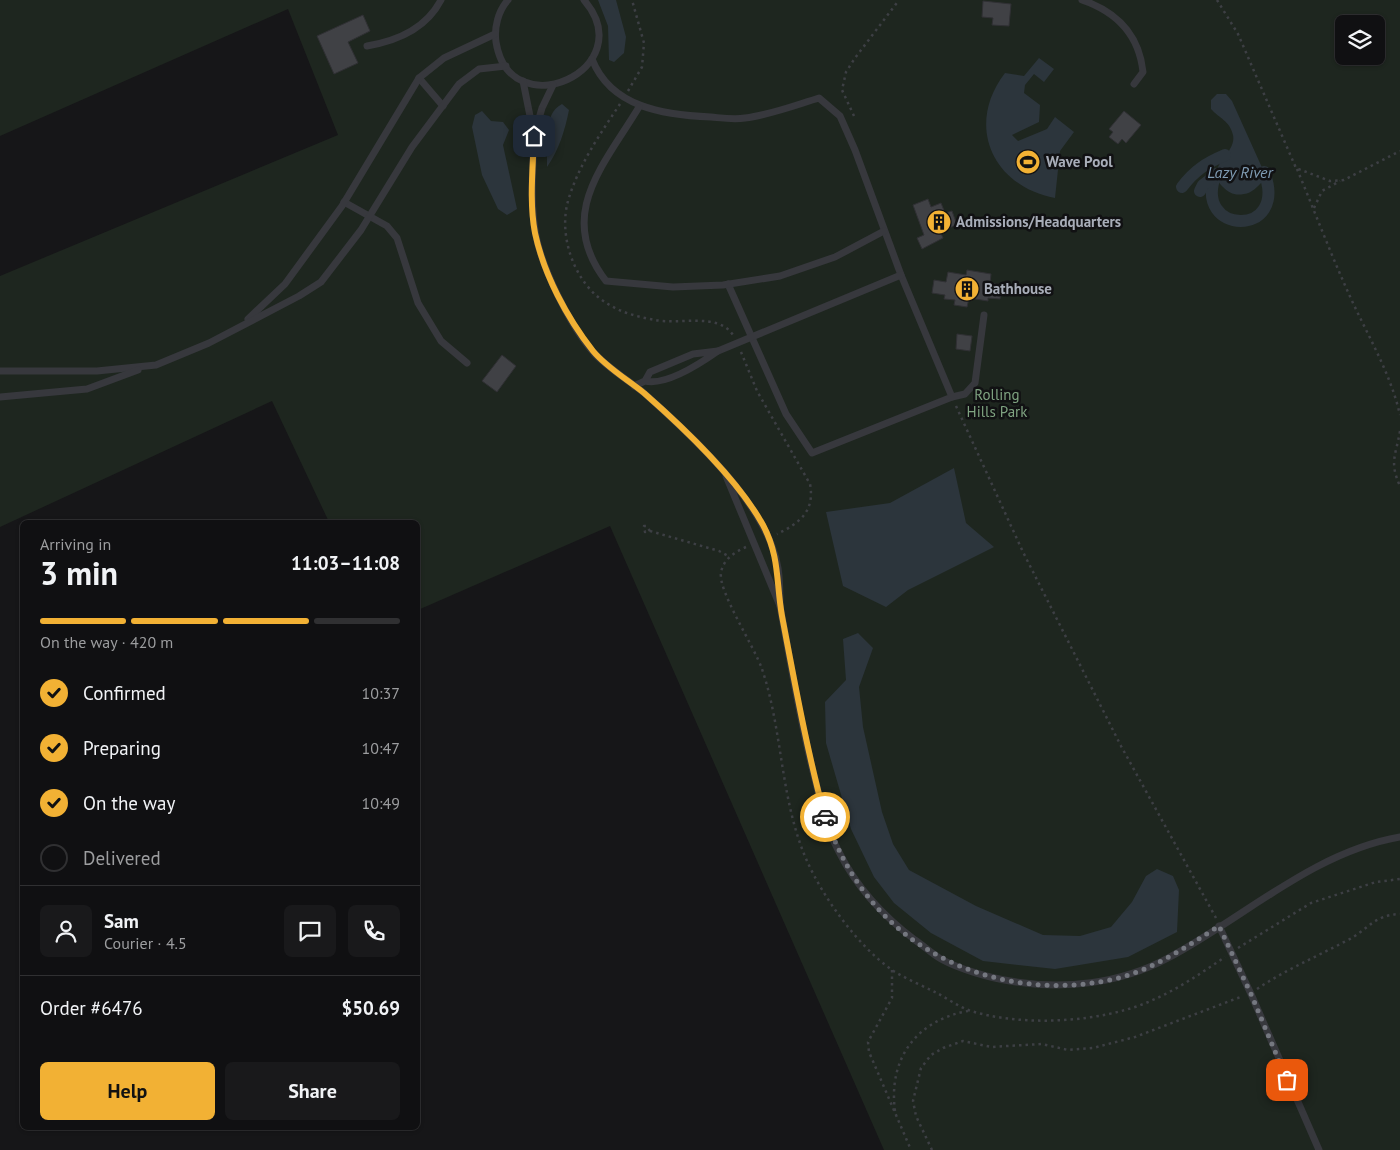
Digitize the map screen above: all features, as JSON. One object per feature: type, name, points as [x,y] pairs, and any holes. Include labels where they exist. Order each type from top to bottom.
[{"type":"lane","points":[[367,46],[390,42],[417,30],[441,0]]},
{"type":"lane","points":[[508,0],[498,17],[495,34],[498,51],[506,66],[524,81],[538,85],[554,85],[569,80],[582,71],[592,59],[598,42],[597,24],[591,8],[584,0]]},
{"type":"lane","points":[[1082,0],[1107,10],[1118,18],[1132,34],[1141,56],[1143,72],[1134,84]]},
{"type":"lane","points":[[242,324],[285,284],[344,202],[419,78],[444,58],[495,34]]},
{"type":"lane","points":[[592,59],[597,71],[610,86],[639,107],[684,116],[745,118],[819,98],[840,116],[855,150],[901,275],[952,397]]},
{"type":"lane","points":[[0,397],[88,390],[209,343],[242,324],[299,296],[321,282],[361,230],[412,147],[459,84],[479,70],[506,66]]},
{"type":"lane","points":[[419,78],[443,106]]},
{"type":"lane","points":[[524,81],[534,136],[533,210],[535,233],[563,307],[594,353],[634,386],[708,454],[746,500],[769,538],[778,567],[780,606],[803,734],[825,817],[838,851],[852,874],[875,906],[896,926],[941,959],[998,979],[1025,984],[1082,984],[1115,979],[1160,962],[1350,851],[1400,837]]},
{"type":"lane","points":[[534,136],[542,108],[554,85]]},
{"type":"lane","points":[[639,107],[591,188],[584,205],[584,239],[590,257],[606,281],[673,287],[728,284],[780,276],[835,257],[884,230]]},
{"type":"lane","points":[[344,202],[387,226],[397,238],[418,303],[441,341],[467,363]]},
{"type":"lane","points":[[634,386],[645,381],[655,383],[698,365],[718,351],[901,275]]},
{"type":"lane","points":[[728,284],[786,414],[812,453],[952,397],[965,394],[975,383],[984,315]]},
{"type":"lane","points":[[645,381],[650,372],[693,354],[718,351]]},
{"type":"lane","points":[[0,371],[97,371],[143,368]]},
{"type":"lane","points":[[726,476],[780,606]]},
{"type":"lane","points":[[1219,926],[1251,994],[1319,1150]]},
{"type":"path","points":[[854,116],[842,90],[846,72],[899,0]]},
{"type":"path","points":[[1218,0],[1238,34],[1314,209],[1348,293],[1374,344],[1394,394],[1400,415]]},
{"type":"path","points":[[1314,209],[1318,196],[1326,188],[1400,151]]},
{"type":"path","points":[[1296,168],[1330,181],[1344,180]]},
{"type":"path","points":[[952,397],[1023,552],[1094,694],[1121,746],[1216,914],[1219,926]]},
{"type":"path","points":[[1400,431],[1393,459],[1394,472],[1400,486]]},
{"type":"path","points":[[650,531],[719,551],[730,557]]},
{"type":"path","points":[[932,1150],[916,1116],[913,1101],[921,1068],[932,1055],[943,1048],[963,1041],[991,1047],[1042,1044],[1068,1050],[1093,1048],[1135,1037],[1251,994],[1293,968],[1349,940],[1377,918],[1400,914]]},
{"type":"path","points":[[892,970],[892,998],[868,1042],[869,1052],[911,1150]]},
{"type":"path","points":[[896,1114],[894,1085],[897,1067],[910,1044],[930,1025],[951,1014],[970,1011]]},
{"type":"green space","name":"Rolling Hills Park","points":[[0,0],[1400,0],[1400,1150],[884,1150],[610,526],[420,609],[420,520],[328,520],[272,401],[0,527],[0,276],[338,135],[288,9],[0,136]]},
{"type":"water","points":[[598,0],[616,0],[626,37],[624,53],[614,62],[609,60],[608,26]]},
{"type":"water","points":[[1039,58],[1054,69],[1044,82],[1034,74],[1025,85],[1024,93],[1040,105],[1039,122],[1012,135],[1018,141],[1047,129],[1055,117],[1074,132],[1060,151],[1055,198],[1033,191],[1015,181],[1001,167],[991,150],[987,132],[987,113],[993,93],[1005,73],[1024,76]]},
{"type":"water","name":"Lazy River","points":[[1217,94],[1226,94],[1232,101],[1264,172],[1263,181],[1247,193],[1238,195],[1230,192],[1218,180],[1218,167],[1230,149],[1233,135],[1227,123],[1211,109],[1211,100]]},
{"type":"water","points":[[562,104],[569,110],[558,147],[547,167],[547,132],[549,123],[551,115]]},
{"type":"water","points":[[482,111],[491,121],[503,122],[509,130],[503,145],[517,209],[507,215],[498,209],[482,175],[472,127],[475,115]]},
{"type":"water","points":[[954,468],[966,523],[994,547],[908,590],[886,607],[843,586],[826,512],[890,503]]},
{"type":"water","points":[[858,633],[873,648],[859,687],[863,727],[882,812],[893,844],[909,870],[976,906],[1043,935],[1080,936],[1111,927],[1132,902],[1146,876],[1157,869],[1173,876],[1179,890],[1177,932],[1128,957],[1055,969],[983,961],[931,933],[894,903],[874,877],[851,829],[826,743],[825,702],[846,680],[843,639]]},
{"type":"building","points":[[983,1],[1011,4],[1009,26],[992,25],[993,18],[982,17]]},
{"type":"building","points":[[363,15],[370,31],[348,42],[358,63],[334,74],[317,36]]},
{"type":"building","points":[[1124,111],[1141,125],[1126,143],[1122,139],[1118,144],[1109,137],[1113,132],[1109,129]]},
{"type":"building","name":"Admissions/Headquarters","points":[[928,199],[931,207],[941,203],[945,213],[952,211],[957,225],[940,231],[943,238],[922,249],[917,238],[924,235],[913,205]]},
{"type":"building","name":"Bathhouse","points":[[967,270],[991,274],[990,283],[1002,285],[1000,299],[988,298],[988,301],[969,298],[967,307],[954,305],[955,300],[944,299],[945,295],[932,293],[934,280],[946,282],[948,272],[966,275]]},
{"type":"building","points":[[957,334],[972,336],[970,351],[956,349]]},
{"type":"building","points":[[502,355],[516,366],[497,392],[482,381]]},
{"type":"waterway","points":[[1182,187],[1201,168],[1225,155]]},
{"type":"waterway","points":[[1216,174],[1212,194],[1217,209],[1227,218],[1240,221],[1254,218],[1264,209],[1268,194],[1264,172]]},
{"type":"waterway","points":[[1200,191],[1203,185],[1215,176]]},
{"type":"way so far","points":[[825,817],[838,851],[865,894],[896,926],[941,959],[998,979],[1025,984],[1054,985],[1082,984],[1115,979],[1142,970],[1168,958],[1219,926],[1230,954],[1251,994],[1287,1080]]},
{"type":"place","name":"Wave Pool","points":[[1028,162]]},
{"type":"place","name":"Admissions/Headquarters","points":[[939,222]]},
{"type":"place","name":"Bathhouse","points":[[967,289]]},
{"type":"route","points":[[534,136],[533,210],[535,233],[563,307],[594,353],[644,394],[708,454],[746,500],[769,538],[778,567],[780,606],[803,734],[825,817]]}]
